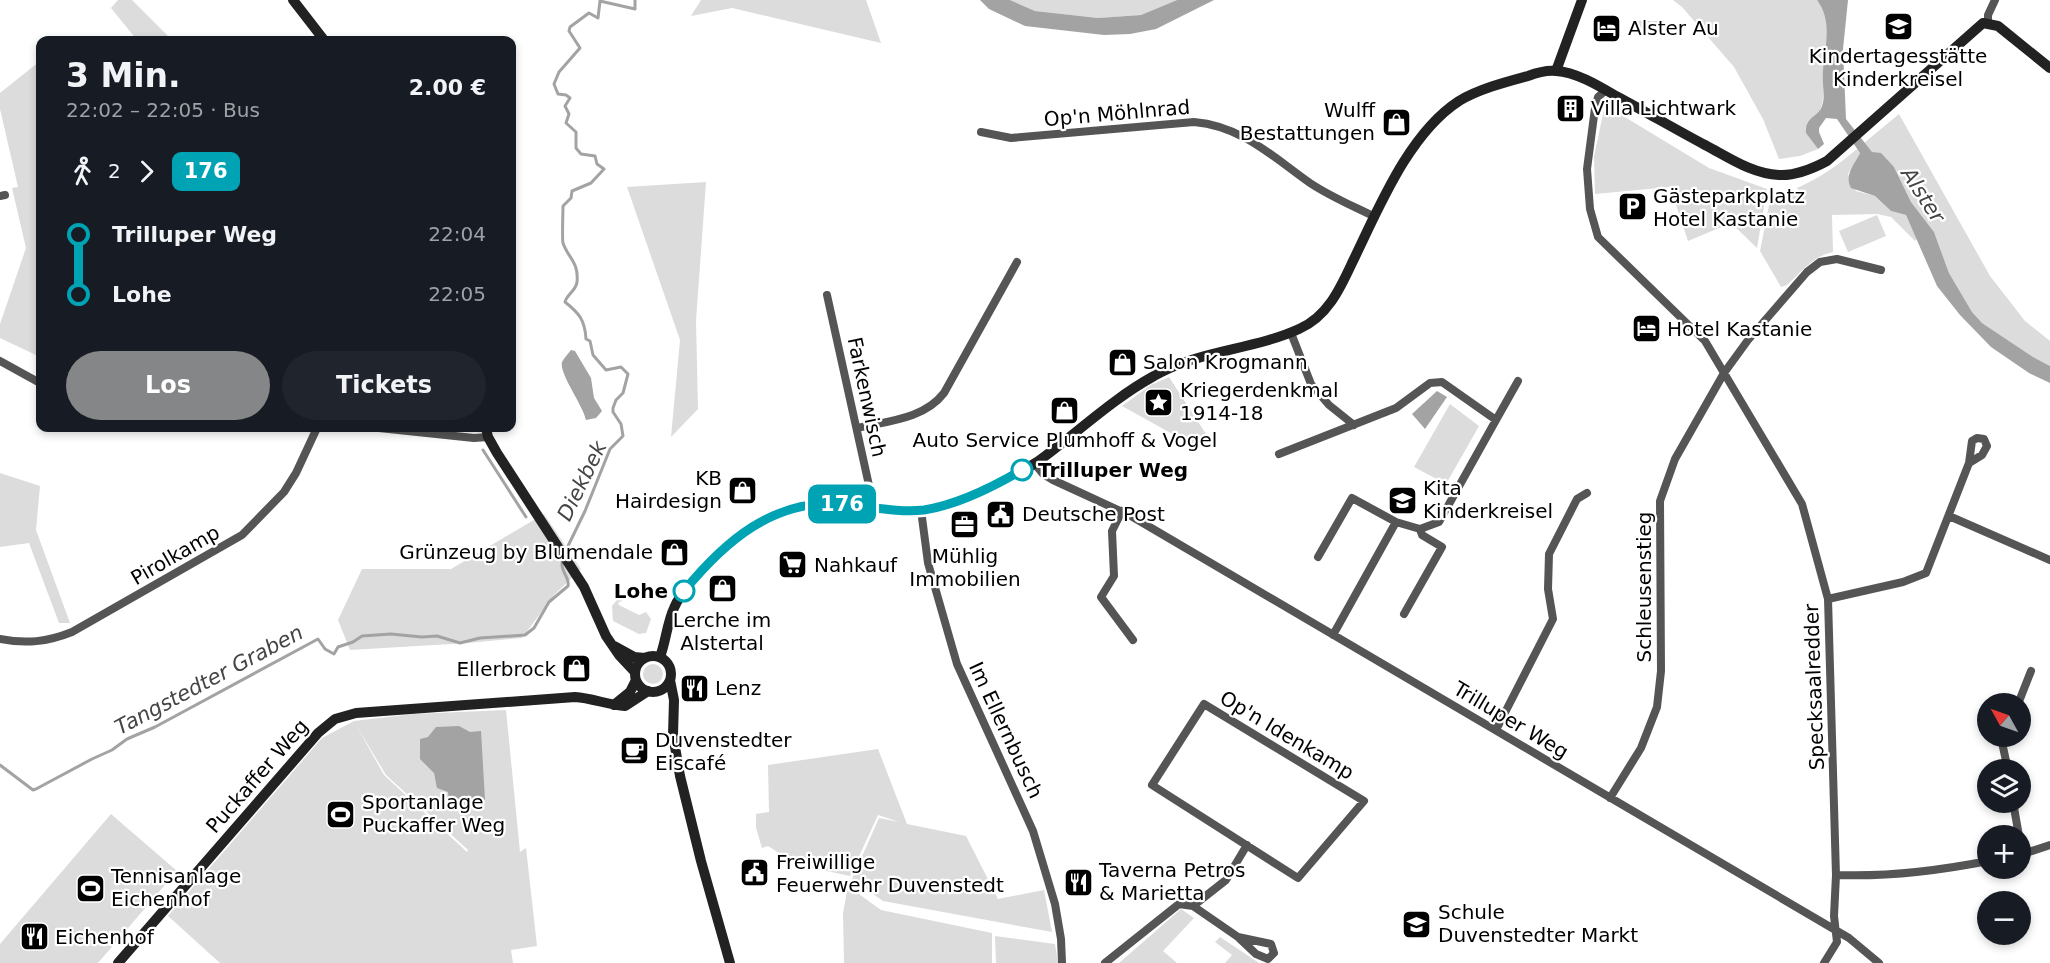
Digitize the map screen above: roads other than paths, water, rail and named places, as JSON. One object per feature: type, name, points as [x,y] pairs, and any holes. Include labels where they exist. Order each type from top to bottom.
[{"type":"street","points":[[293,0],[321,36]]},
{"type":"street","points":[[1556,71],[1582,0]]},
{"type":"street","points":[[1988,23],[1988,15],[1995,0]]},
{"type":"street","points":[[660,657],[675,604],[705,565],[742,532],[771,515],[801,506],[839,504],[921,510],[942,506],[973,494],[1034,463],[1114,403],[1161,372],[1190,360],[1291,333],[1312,321],[1331,302],[1400,167],[1413,147],[1454,105],[1464,99],[1525,77],[1556,71],[1582,78],[1758,171],[1781,175],[1794,174],[1827,160],[1974,29],[1988,23],[1998,26],[2050,68]]},
{"type":"street","name":"Specksaalredder","points":[[1606,90],[1598,98],[1595,108],[1587,169],[1590,208],[1598,237],[1705,341],[1802,504],[1828,599],[1836,875],[1834,916],[1837,942],[1824,963]]},
{"type":"street","name":"Op'n Möhlnrad","points":[[981,132],[1011,138],[1194,122],[1214,124],[1243,136],[1339,201],[1376,217]]},
{"type":"street","name":"Schleusenstieg","points":[[1610,798],[1641,748],[1657,707],[1661,670],[1660,501],[1675,459],[1724,373],[1748,340],[1813,266],[1827,260],[1837,259],[1881,270]]},
{"type":"street","points":[[858,428],[920,413],[937,402],[1017,262]]},
{"type":"street","name":"Farkenwisch","points":[[827,295],[858,428],[872,507]]},
{"type":"street","points":[[1291,333],[1311,384],[1329,405],[1354,424]]},
{"type":"street","points":[[0,361],[36,381]]},
{"type":"street","points":[[1318,557],[1352,498],[1396,522],[1420,530],[1439,522],[1518,381]]},
{"type":"street","points":[[1279,454],[1396,408],[1430,383],[1442,382],[1496,420]]},
{"type":"street","name":"Pirolkamp","points":[[0,639],[37,642],[55,639],[72,632],[242,535],[284,492],[296,473],[315,432]]},
{"type":"street","points":[[417,432],[474,438],[487,432],[584,587],[600,624],[619,655],[636,676],[642,688],[663,697],[672,713]]},
{"type":"street","name":"Trilluper Weg","points":[[1034,463],[1043,474],[1053,480],[1122,511],[1849,938],[1879,963]]},
{"type":"street","points":[[1828,599],[1903,582],[1926,573],[1970,463]]},
{"type":"street","points":[[1496,730],[1553,619],[1548,589],[1549,554],[1577,499],[1587,493]]},
{"type":"street","name":"Im Ellernbusch","points":[[921,510],[928,563],[957,664],[1033,831],[1054,904],[1061,939],[1062,963]]},
{"type":"street","points":[[1122,511],[1112,531],[1114,576],[1101,597],[1132,640]]},
{"type":"street","points":[[1949,516],[2050,560]]},
{"type":"street","points":[[1333,634],[1396,522]]},
{"type":"street","points":[[1404,614],[1442,547],[1422,535],[1420,530]]},
{"type":"street","points":[[614,646],[634,657],[660,657],[670,666],[674,700],[673,735],[680,776],[730,963]]},
{"type":"street","points":[[614,705],[630,692],[638,665],[645,658]]},
{"type":"street","points":[[2022,693],[2031,671]]},
{"type":"street","points":[[614,705],[628,706],[641,695],[663,689],[670,680]]},
{"type":"street","name":"Puckaffer Weg","points":[[118,963],[318,733],[335,719],[356,713],[575,697],[614,705]]},
{"type":"street","name":"Op'n Idenkamp","points":[[1204,704],[1364,801],[1298,878],[1247,845],[1152,785],[1204,704]]},
{"type":"street","points":[[1193,906],[1226,880],[1247,845]]},
{"type":"street","points":[[2031,852],[2050,845]]},
{"type":"street","points":[[1836,875],[1874,876],[1941,870],[1977,863]]},
{"type":"street","points":[[1105,963],[1179,904],[1193,906],[1238,937]]},
{"type":"waterway","name":"Diekbek","points":[[568,546],[610,449],[623,436],[621,424],[613,408],[616,400],[623,393],[628,374],[621,367],[606,370],[593,355],[590,341],[586,339],[580,318],[565,302],[576,285],[577,275],[575,265],[563,243],[563,206],[571,198],[572,191],[591,183],[604,169],[597,164],[595,156],[581,154],[576,148],[576,132],[566,123],[569,114],[565,106],[570,98],[558,94],[554,84],[559,72],[580,48],[569,31],[570,27],[589,13],[598,18],[600,1],[635,9],[635,0]]},
{"type":"waterway","points":[[483,450],[526,517]]},
{"type":"waterway","name":"Tangstedter Graben","points":[[0,765],[33,790],[36,789],[318,639],[325,649],[334,654],[338,647],[362,636],[391,634],[437,636],[460,643],[480,638],[525,635],[534,628],[549,602],[568,586],[562,563]]},
{"type":"place","name":"Kindertagesstätte Kinderkreisel","points":[[1898,26]]},
{"type":"place","name":"Alster Au","points":[[1607,28]]},
{"type":"place","name":"Villa Lichtwark","points":[[1570,108]]},
{"type":"place","name":"Wulff Bestattungen","points":[[1396,122]]},
{"type":"place","name":"Gästeparkplatz Hotel Kastanie","points":[[1632,207]]},
{"type":"place","name":"Hotel Kastanie","points":[[1646,329]]},
{"type":"place","name":"Salon Krogmann","points":[[1122,362]]},
{"type":"place","name":"Kriegerdenkmal 1914-18","points":[[1159,402]]},
{"type":"place","name":"Auto Service Plumhoff & Vogel","points":[[1065,410]]},
{"type":"place","name":"Trilluper Weg","points":[[1022,470]]},
{"type":"place","name":"KB Hairdesign","points":[[743,490]]},
{"type":"place","name":"Kita Kinderkreisel","points":[[1402,500]]},
{"type":"place","name":"Deutsche Post","points":[[1001,514]]},
{"type":"place","name":"Mühlig Immobilien","points":[[965,525]]},
{"type":"place","name":"Grünzeug by Blumendale","points":[[674,552]]},
{"type":"place","name":"Nahkauf","points":[[793,565]]},
{"type":"place","name":"Lerche im Alstertal","points":[[722,589]]},
{"type":"place","name":"Lohe","points":[[684,591]]},
{"type":"place","name":"Ellerbrock","points":[[577,669]]},
{"type":"place","name":"Lenz","points":[[694,688]]},
{"type":"place","name":"Duvenstedter Eiscafé","points":[[634,751]]},
{"type":"place","name":"Sportanlage Puckaffer Weg","points":[[341,814]]},
{"type":"place","name":"Freiwillige Feuerwehr Duvenstedt","points":[[755,873]]},
{"type":"place","name":"Taverna Petros & Marietta","points":[[1078,882]]},
{"type":"place","name":"Tennisanlage Eichenhof","points":[[90,888]]},
{"type":"place","name":"Schule Duvenstedter Markt","points":[[1417,924]]},
{"type":"place","name":"Eichenhof","points":[[34,937]]},
{"type":"water label","name":"Alster","points":[[1923,195]]}]
